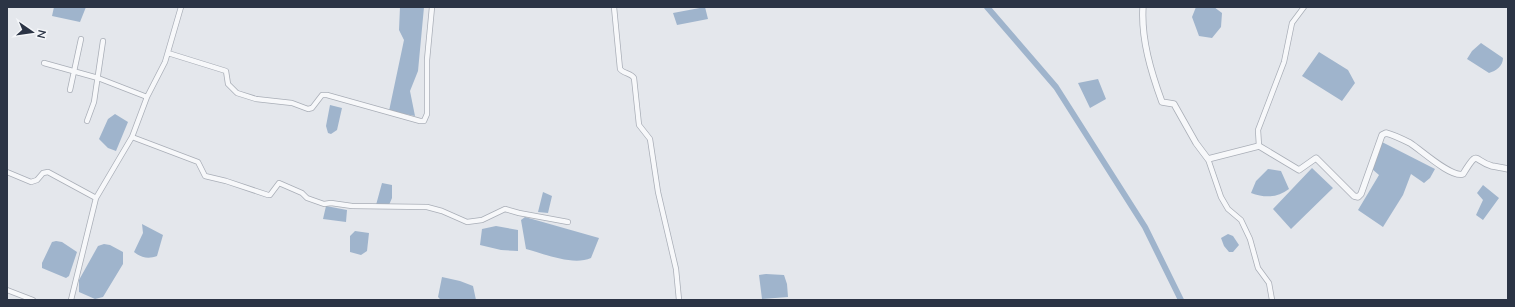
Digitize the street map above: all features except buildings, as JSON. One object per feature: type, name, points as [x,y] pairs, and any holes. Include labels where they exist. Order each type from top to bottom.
[{"type":"street","points":[[71,300],[96,198],[132,137],[147,97],[168,53],[181,7]]},
{"type":"street","points":[[168,53],[206,63],[226,71],[228,84],[238,93],[256,99],[292,104],[308,109],[312,108],[322,95],[327,95],[413,119],[424,120],[427,114],[427,60],[432,7]]},
{"type":"street","points":[[614,7],[620,69],[623,73],[631,75],[634,78],[639,126],[650,139],[658,192],[676,269],[679,300]]},
{"type":"street","points":[[1143,7],[1142,25],[1153,78],[1162,102],[1174,104],[1196,143],[1208,159],[1221,197],[1228,209],[1241,220],[1250,239],[1258,268],[1269,283],[1272,300]]},
{"type":"street","points":[[1259,146],[1258,130],[1284,62],[1292,23],[1304,7]]},
{"type":"street","points":[[70,90],[81,39]]},
{"type":"street","points":[[87,121],[94,102],[104,42]]},
{"type":"street","points":[[44,63],[98,78],[147,97]]},
{"type":"street","points":[[1208,159],[1259,146],[1299,170],[1313,158],[1316,158],[1354,196],[1358,197],[1361,194],[1382,135],[1386,133],[1410,144],[1446,169],[1458,175],[1463,174],[1471,160],[1475,158],[1479,158],[1492,166],[1508,169]]},
{"type":"street","points":[[132,137],[198,162],[205,176],[226,181],[268,195],[270,195],[279,183],[302,193],[307,198],[324,204],[331,203],[352,206],[427,207],[442,211],[467,222],[482,220],[505,209],[518,213],[568,222]]},
{"type":"street","points":[[7,172],[31,182],[36,180],[43,173],[48,172],[96,198]]},
{"type":"street","points":[[7,290],[33,300]]},
{"type":"water","points":[[54,7],[86,7],[80,22],[52,16]]},
{"type":"water","points":[[400,7],[424,7],[418,71],[410,91],[415,116],[389,111],[404,40],[399,30]]},
{"type":"water","points":[[705,7],[708,19],[677,25],[673,13]]},
{"type":"water","points":[[1196,7],[1214,7],[1222,13],[1221,27],[1212,38],[1199,36],[1192,17]]},
{"type":"water","points":[[1481,43],[1503,58],[1499,68],[1489,73],[1467,59],[1472,51]]},
{"type":"water","points":[[1319,52],[1348,70],[1355,83],[1342,101],[1302,76]]},
{"type":"water","points":[[1098,79],[1106,99],[1090,108],[1078,83]]},
{"type":"water","points":[[330,105],[342,108],[337,130],[331,134],[328,133],[326,126]]},
{"type":"water","points":[[115,114],[128,122],[116,151],[108,148],[99,139],[108,119]]},
{"type":"water","points":[[1382,142],[1435,169],[1430,178],[1424,183],[1411,174],[1403,195],[1383,227],[1358,210],[1379,175],[1372,169]]},
{"type":"water","points":[[1312,168],[1333,188],[1291,229],[1273,209]]},
{"type":"water","points":[[1268,169],[1281,171],[1289,189],[1275,196],[1261,196],[1251,193],[1256,181]]},
{"type":"water","points":[[382,183],[392,185],[392,198],[389,205],[376,205]]},
{"type":"water","points":[[1483,185],[1499,198],[1483,220],[1476,215],[1483,200],[1477,193]]},
{"type":"water","points":[[543,192],[552,196],[548,213],[538,212]]},
{"type":"water","points":[[326,206],[347,210],[346,222],[323,219]]},
{"type":"water","points":[[525,217],[599,238],[591,258],[576,261],[568,260],[526,249],[521,220]]},
{"type":"water","points":[[142,224],[163,235],[157,256],[139,256],[134,252],[143,233]]},
{"type":"water","points":[[496,226],[518,230],[518,251],[501,250],[480,245],[482,229]]},
{"type":"water","points":[[355,231],[369,233],[367,251],[361,255],[350,252],[350,236]]},
{"type":"water","points":[[1228,234],[1233,236],[1239,245],[1233,252],[1229,252],[1224,246],[1221,238]]},
{"type":"water","points":[[52,242],[62,242],[77,252],[69,276],[66,278],[42,268],[42,263]]},
{"type":"water","points":[[104,244],[110,245],[123,252],[123,264],[103,297],[95,299],[79,292],[79,280],[98,246]]},
{"type":"water","points":[[759,275],[784,275],[787,284],[788,297],[762,299]]},
{"type":"water","points":[[442,277],[473,286],[476,300],[441,300],[438,297]]},
{"type":"waterway","points":[[987,7],[1056,87],[1145,227],[1181,300]]}]
